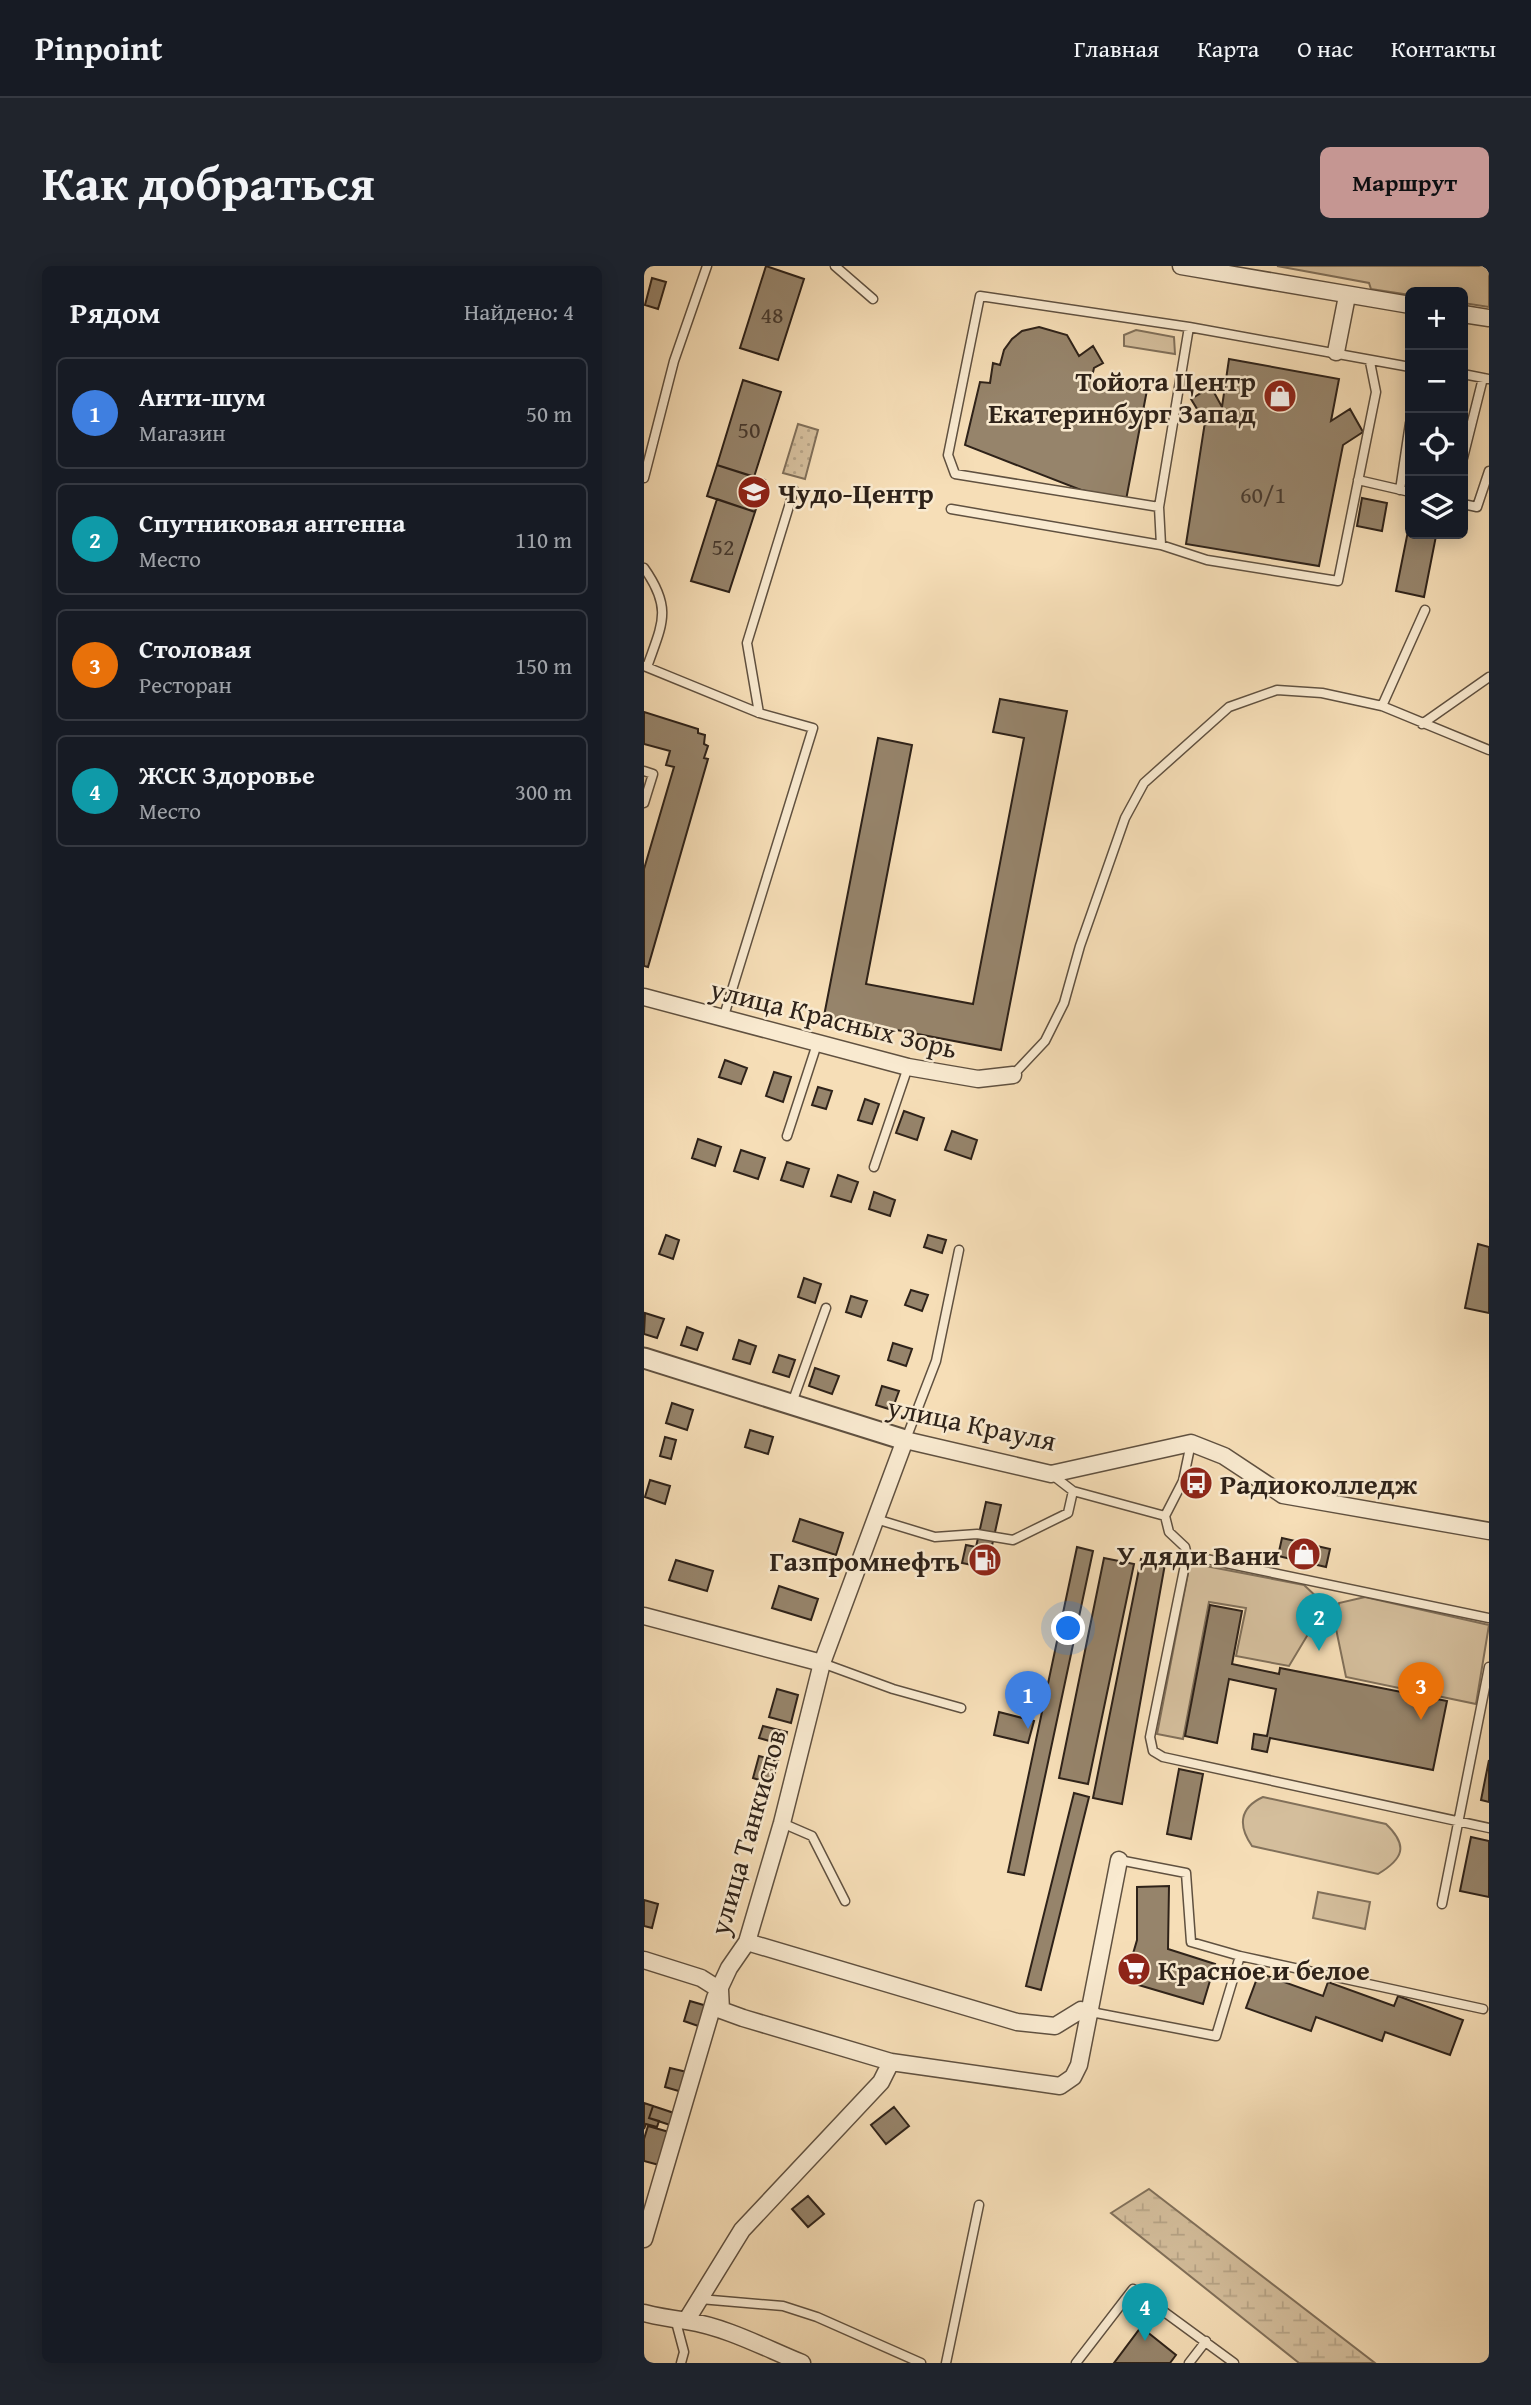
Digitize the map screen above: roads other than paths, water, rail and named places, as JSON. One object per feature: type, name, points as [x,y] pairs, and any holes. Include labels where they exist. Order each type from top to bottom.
[{"type":"street","points":[[1181,266],[1405,305]]},
{"type":"street","points":[[1336,352],[1347,296]]},
{"type":"street","points":[[1468,315],[1489,318]]},
{"type":"street","name":"улица Красных Зорь","points":[[644,997],[908,1067],[978,1079],[1013,1075]]},
{"type":"street","name":"улица Крауля","points":[[644,1358],[905,1440],[1051,1474],[1191,1443]]},
{"type":"street","name":"улица Танкистов","points":[[644,2239],[715,1998],[729,1968],[747,1942],[782,1823],[821,1663],[905,1440]]},
{"type":"street","points":[[1191,1443],[1224,1456],[1283,1495],[1489,1531]]},
{"type":"street","points":[[644,1616],[821,1663]]},
{"type":"street","points":[[644,1960],[701,1978],[720,1990],[721,2010],[891,2062],[1060,2086],[1073,2077],[1079,2065],[1119,1860]]},
{"type":"street","points":[[747,1942],[1017,2022],[1055,2026],[1081,2010],[1091,2012]]},
{"type":"street","points":[[681,2321],[742,2230],[881,2081],[891,2062]]},
{"type":"street","points":[[644,2313],[731,2334],[802,2363]]},
{"type":"lane","points":[[644,478],[674,361],[706,266]]},
{"type":"lane","points":[[835,266],[873,299]]},
{"type":"lane","points":[[1158,507],[955,474],[948,455],[980,296],[1189,327],[1405,366]]},
{"type":"lane","points":[[1161,545],[1158,507],[1189,327]]},
{"type":"lane","points":[[951,509],[1161,545],[1207,560],[1338,581],[1376,392],[1370,362]]},
{"type":"lane","points":[[1468,375],[1486,378],[1468,441]]},
{"type":"lane","points":[[1400,489],[1405,456]]},
{"type":"lane","points":[[1468,505],[1477,507],[1489,471]]},
{"type":"lane","points":[[1358,480],[1405,490]]},
{"type":"lane","points":[[759,713],[747,643],[794,490]]},
{"type":"lane","points":[[644,568],[658,587],[664,618],[645,666],[759,713],[813,728],[723,1019]]},
{"type":"lane","points":[[1382,706],[1425,610]]},
{"type":"lane","points":[[1422,724],[1489,677]]},
{"type":"lane","points":[[1013,1075],[1045,1041],[1064,1003],[1080,946],[1125,818],[1144,783],[1229,706],[1277,690],[1322,693],[1382,706],[1487,750]]},
{"type":"lane","points":[[644,772],[653,774],[644,803]]},
{"type":"lane","points":[[787,1136],[817,1044]]},
{"type":"lane","points":[[874,1167],[908,1067]]},
{"type":"lane","points":[[905,1440],[936,1361],[959,1250]]},
{"type":"lane","points":[[791,1405],[825,1308]]},
{"type":"lane","points":[[1191,1443],[1183,1481],[1165,1516],[1169,1532],[1185,1547],[1187,1555],[1150,1737],[1153,1751],[1163,1757],[1489,1828]]},
{"type":"lane","points":[[1051,1474],[1073,1491],[1165,1516]]},
{"type":"lane","points":[[876,1519],[935,1537],[977,1534],[1013,1540],[1068,1513],[1073,1491]]},
{"type":"lane","points":[[1187,1555],[1489,1618]]},
{"type":"lane","points":[[821,1663],[893,1689],[961,1709]]},
{"type":"lane","points":[[1443,1904],[1489,1667]]},
{"type":"lane","points":[[782,1823],[811,1836],[845,1900]]},
{"type":"lane","points":[[1119,1860],[1186,1873],[1191,1942],[1240,1956],[1483,2009]]},
{"type":"lane","points":[[1091,2012],[1216,2036],[1240,1956]]},
{"type":"lane","points":[[946,2363],[979,2205]]},
{"type":"lane","points":[[1076,2363],[1133,2289],[1234,2363]]},
{"type":"lane","points":[[697,2299],[783,2306],[921,2363]]},
{"type":"lane","points":[[681,2321],[684,2352],[681,2363]]},
{"type":"lane","points":[[1189,2363],[1206,2341]]},
{"type":"place","name":"Тойота Центр Екатеринбург Запад","points":[[1280,396]]},
{"type":"place","name":"Чудо-Центр","points":[[754,492]]},
{"type":"place","name":"Радиоколледж","points":[[1196,1483]]},
{"type":"place","name":"У дяди Вани","points":[[1304,1554]]},
{"type":"place","name":"Газпромнефть","points":[[985,1560]]},
{"type":"place","name":"Спутниковая антенна","points":[[1319,1651]]},
{"type":"place","name":"Столовая","points":[[1421,1720]]},
{"type":"place","name":"Анти-шум","points":[[1028,1729]]},
{"type":"place","name":"Красное и белое","points":[[1134,1969]]},
{"type":"place","name":"ЖСК Здоровье","points":[[1145,2341]]}]
